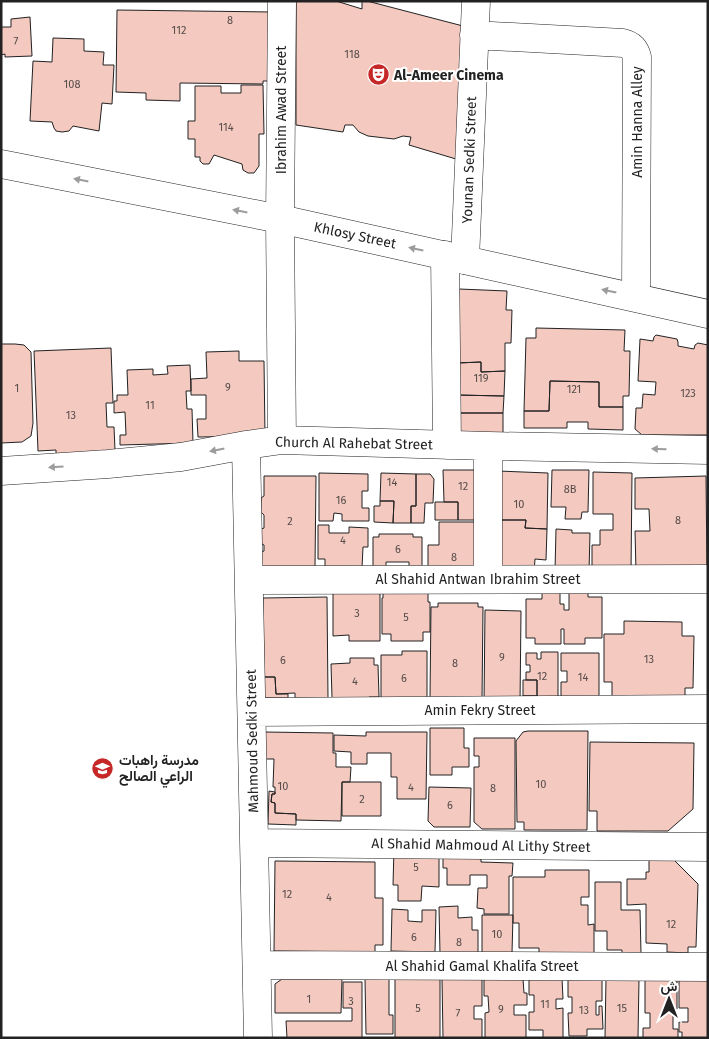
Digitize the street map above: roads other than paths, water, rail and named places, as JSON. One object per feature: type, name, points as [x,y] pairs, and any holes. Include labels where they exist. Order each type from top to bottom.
[{"type":"street","name":"Ibrahim Awad Street","points":[[282,1],[280,219],[282,440]]},
{"type":"street","name":"Younan Sedki Street","points":[[447,445],[455,257],[476,1]]},
{"type":"street","name":"Amin Hanna Alley","points":[[474,35],[623,43],[628,44],[636,52],[636,298]]},
{"type":"street","name":"Khlosy Street","points":[[1,164],[280,219],[708,314]]},
{"type":"street","name":"Church Al Rahebat Street","points":[[1,471],[181,457],[282,440],[708,450]]},
{"type":"street","name":"Mahmoud Sedki Street","points":[[246,445],[258,1038]]},
{"type":"street","points":[[488,446],[488,579]]},
{"type":"street","name":"Al Shahid Antwan Ibrahim Street","points":[[249,580],[708,579]]},
{"type":"street","name":"Amin Fekry Street","points":[[252,712],[708,709]]},
{"type":"street","name":"Al Shahid Mahmoud Al Lithy Street","points":[[255,843],[708,848]]},
{"type":"street","name":"Al Shahid Gamal Khalifa Street","points":[[257,964],[708,967]]},
{"type":"place","name":"Al-Ameer Cinema","points":[[378,75]]},
{"type":"place","name":"مدرسة راهبات الراعي الصالح","points":[[103,768]]}]
